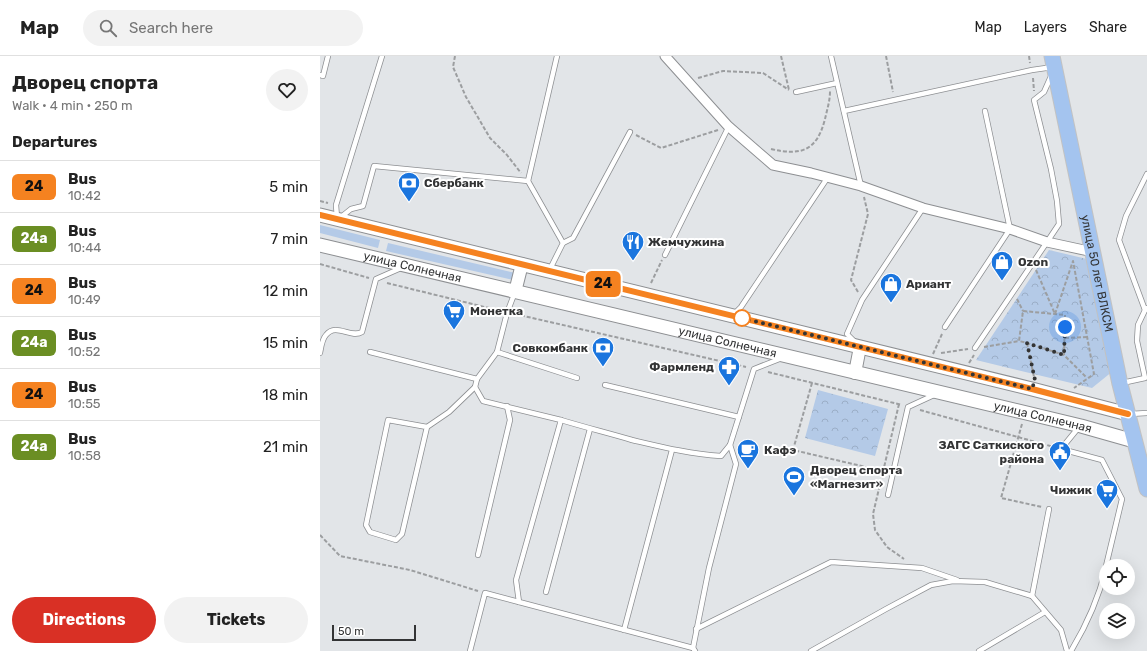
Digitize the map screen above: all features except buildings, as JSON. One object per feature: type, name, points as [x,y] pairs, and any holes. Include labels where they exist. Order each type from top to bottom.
[{"type":"main road","name":"улица 50 лет ВЛКСМ","points":[[1053,61],[1094,252],[1120,384],[1147,489]]},
{"type":"main road","name":"улица Солнечная","points":[[320,215],[1032,389],[1128,414]]},
{"type":"main road","name":"улица Солнечная","points":[[320,246],[939,392],[1080,426],[1134,441]]},
{"type":"street","points":[[665,56],[729,126],[773,164],[861,186],[923,208],[1010,229],[1047,242],[1094,252]]},
{"type":"street","points":[[515,292],[522,264]]},
{"type":"street","points":[[855,373],[860,347]]},
{"type":"lane","points":[[320,75],[322,76],[328,56]]},
{"type":"lane","points":[[338,220],[336,205],[382,56]]},
{"type":"lane","points":[[557,56],[528,181],[563,243]]},
{"type":"lane","points":[[831,56],[861,186]]},
{"type":"lane","points":[[844,111],[1032,70],[1053,61]]},
{"type":"lane","points":[[975,348],[1059,224],[1051,170],[1034,100],[1044,92],[1053,61]]},
{"type":"lane","points":[[796,92],[837,83]]},
{"type":"lane","points":[[944,327],[1010,229],[985,111]]},
{"type":"lane","points":[[665,255],[729,126]]},
{"type":"lane","points":[[549,271],[563,243],[572,238],[630,132]]},
{"type":"lane","points":[[338,220],[351,209],[363,206],[374,166],[528,181]]},
{"type":"lane","points":[[1120,384],[1145,378],[1137,341],[1138,325],[1146,308],[1119,240],[1126,216],[1147,174]]},
{"type":"lane","points":[[733,316],[741,307],[828,177]]},
{"type":"lane","points":[[860,347],[848,334],[862,300],[923,208]]},
{"type":"lane","points":[[320,353],[324,339],[330,331],[335,330],[356,334],[362,332],[376,279],[406,266]]},
{"type":"lane","points":[[427,427],[388,420],[366,525],[370,532],[396,540],[402,534],[427,427],[449,412],[475,387],[477,379],[497,352],[507,313],[515,292]]},
{"type":"lane","points":[[370,352],[477,379]]},
{"type":"lane","points":[[497,352],[577,378]]},
{"type":"lane","points":[[475,387],[483,402],[507,406],[672,450],[702,455],[721,456],[730,445],[754,369],[787,356]]},
{"type":"lane","points":[[605,385],[739,417]]},
{"type":"lane","points":[[888,495],[908,407],[939,392]]},
{"type":"lane","points":[[478,555],[510,420],[507,406]]},
{"type":"lane","points":[[1128,414],[1147,413]]},
{"type":"lane","points":[[519,602],[516,580],[561,420]]},
{"type":"lane","points":[[1080,426],[1061,449],[1102,460],[1122,499],[1108,559]]},
{"type":"lane","points":[[546,592],[590,429]]},
{"type":"lane","points":[[470,651],[485,593],[694,650],[696,629],[709,568],[736,464],[730,445]]},
{"type":"lane","points":[[624,630],[672,450]]},
{"type":"lane","points":[[1032,596],[1049,509]]},
{"type":"lane","points":[[696,629],[830,562],[922,568],[962,582]]},
{"type":"lane","points":[[811,651],[931,585],[953,581],[985,582],[1032,596],[1061,630],[1067,651]]},
{"type":"lane","points":[[1071,651],[1093,606],[1099,588]]},
{"type":"lane","points":[[978,651],[1045,612]]},
{"type":"path","points":[[455,56],[453,67],[466,98],[490,138],[507,155],[528,181]]},
{"type":"path","points":[[781,56],[789,90]]},
{"type":"path","points":[[886,56],[895,100]]},
{"type":"path","points":[[688,80],[723,71],[763,73],[783,87]]},
{"type":"path","points":[[765,147],[786,152],[801,151],[813,145],[822,132],[830,101],[830,89],[837,83]]},
{"type":"path","points":[[630,132],[661,148],[729,126]]},
{"type":"path","points":[[861,186],[868,214],[851,280],[862,300]]},
{"type":"path","points":[[650,284],[665,255]]},
{"type":"path","points":[[1056,314],[1073,261],[1094,374]]},
{"type":"path","points":[[320,264],[376,279]]},
{"type":"path","points":[[1035,267],[1056,314]]},
{"type":"path","points":[[386,283],[507,313],[754,369],[899,404],[1061,449]]},
{"type":"path","points":[[1015,296],[1023,310],[1018,341],[1064,355],[1088,378]]},
{"type":"path","points":[[1023,310],[1066,315],[1064,355]]},
{"type":"path","points":[[932,355],[944,327]]},
{"type":"path","points":[[1065,338],[1087,337]]},
{"type":"path","points":[[1027,343],[1035,380],[1032,389]]},
{"type":"path","points":[[812,383],[793,450],[882,471]]},
{"type":"path","points":[[899,404],[873,514],[875,530],[887,547],[902,558],[922,568]]},
{"type":"path","points":[[1025,413],[1001,498],[1049,509]]},
{"type":"path","points":[[320,535],[340,556],[410,570],[485,593]]},
{"type":"green space","points":[[320,225],[380,240],[378,248],[320,233]]},
{"type":"green space","points":[[388,243],[515,273],[513,280],[386,251]]},
{"type":"green space","points":[[1049,250],[1087,259],[1113,371],[1092,388],[976,360]]},
{"type":"green space","points":[[818,390],[888,409],[875,456],[805,438]]},
{"type":"bus line","name":"24","points":[[320,215],[1032,389],[1128,414]]},
{"type":"place","name":"Сбербанк","points":[[409,202]]},
{"type":"place","name":"Жемчужина","points":[[633,262]]},
{"type":"place","name":"Ozon","points":[[1002,282]]},
{"type":"place","name":"Ариант","points":[[891,304]]},
{"type":"place","name":"Монетка","points":[[454,330]]},
{"type":"place","name":"Совкомбанк","points":[[603,368]]},
{"type":"place","name":"Фармленд","points":[[729,386]]},
{"type":"place","name":"Кафэ","points":[[748,470]]},
{"type":"place","name":"ЗАГС Саткиского района","points":[[1060,472]]},
{"type":"place","name":"Дворец спорта «Магнезит»","points":[[794,496]]},
{"type":"place","name":"Чижик","points":[[1107,510]]},
{"type":"route","points":[[742,318],[1032,389],[1035,380],[1027,343],[1064,355],[1065,327]]}]
